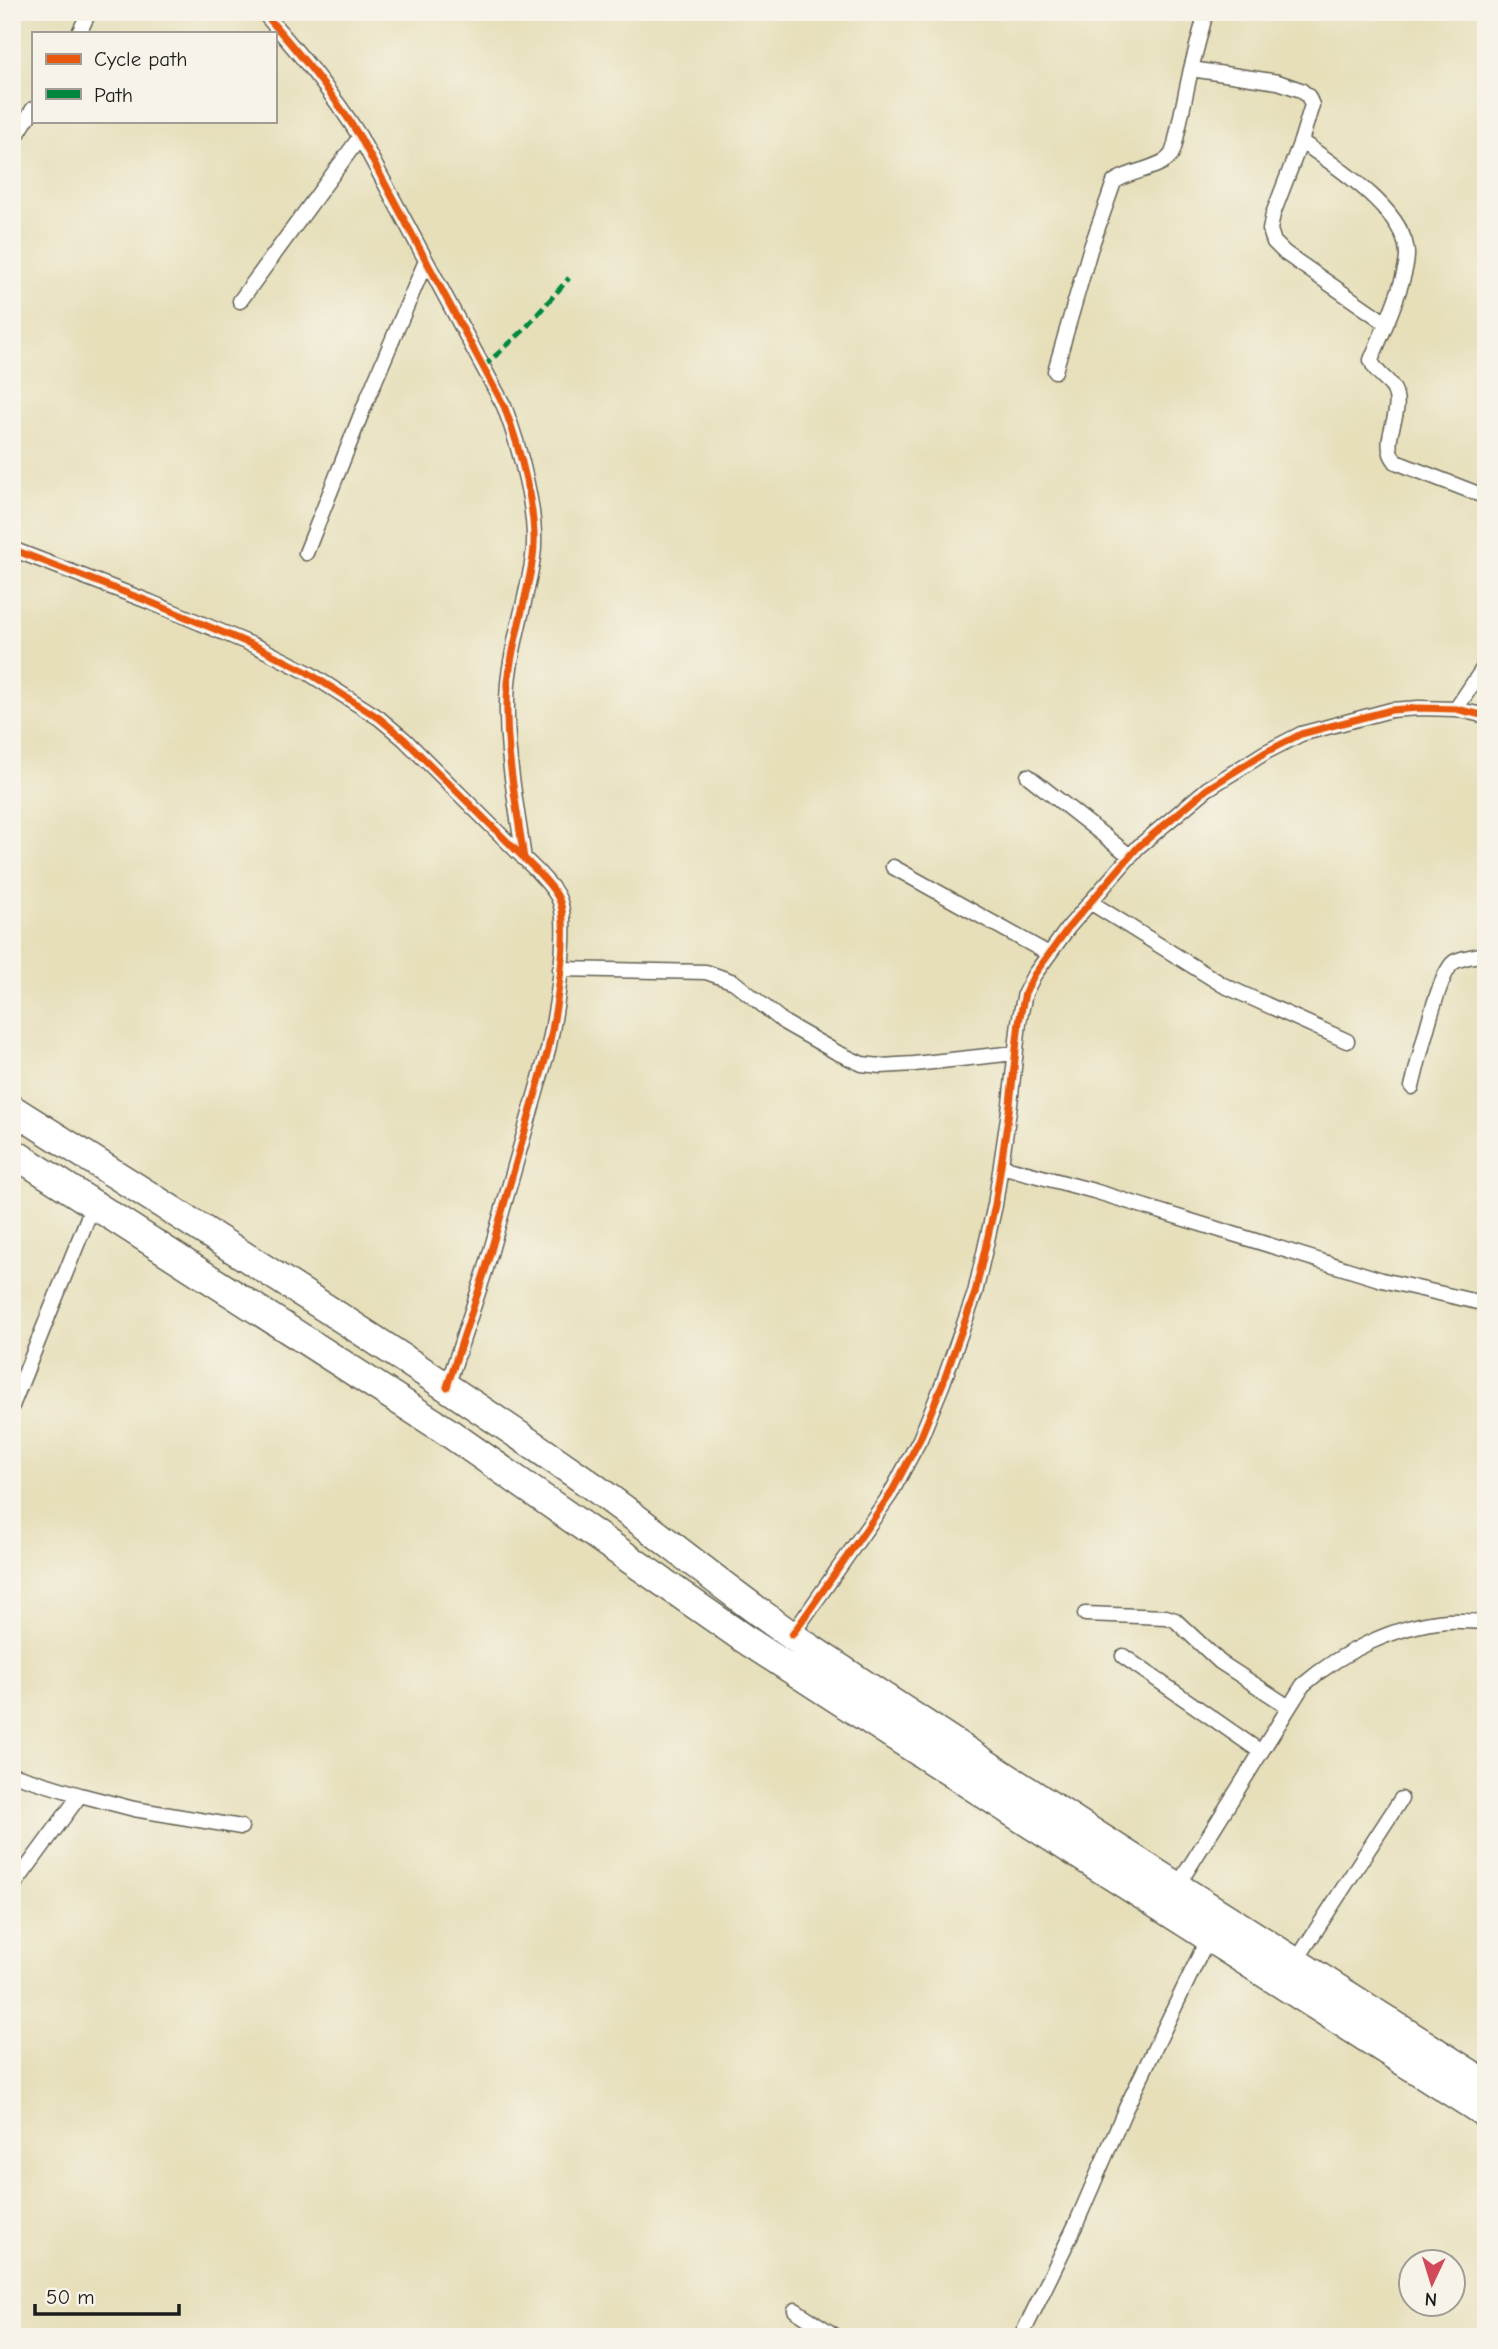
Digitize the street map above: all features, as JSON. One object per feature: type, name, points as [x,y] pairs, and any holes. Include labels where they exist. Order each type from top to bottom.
[{"type":"highway","points":[[12,1109],[456,1393],[578,1475],[792,1635],[922,1723],[1486,2084]]},
{"type":"highway","points":[[12,1152],[445,1430],[743,1638],[1486,2114]]},
{"type":"highway","points":[[445,1430],[456,1393]]},
{"type":"street","points":[[79,32],[89,12]]},
{"type":"street","points":[[263,12],[312,69],[341,107],[359,137],[505,406],[518,442],[535,532],[533,557],[508,682],[508,738],[524,859]]},
{"type":"street","points":[[1055,371],[1090,250],[1114,182],[1122,175],[1160,163],[1170,156],[1206,12]]},
{"type":"street","points":[[1191,69],[1278,82],[1301,90],[1308,96],[1312,105],[1273,214],[1270,230],[1274,242],[1285,253],[1386,323]]},
{"type":"street","points":[[12,143],[32,111]]},
{"type":"street","points":[[240,301],[359,137]]},
{"type":"street","points":[[1301,141],[1377,201],[1395,221],[1404,237],[1407,254],[1401,284],[1371,360],[1373,368],[1392,383],[1397,399],[1388,446],[1390,455],[1396,462],[1486,497]]},
{"type":"street","points":[[306,553],[425,263]]},
{"type":"street","points":[[12,549],[260,648],[307,672],[379,718],[404,739],[524,859],[561,902],[563,929],[560,969],[548,1050],[486,1269],[456,1393]]},
{"type":"street","points":[[1456,709],[1486,664]]},
{"type":"street","points":[[792,1635],[890,1495],[920,1439],[975,1293],[995,1205],[1018,1022],[1025,993],[1049,954],[1138,847],[1207,789],[1266,752],[1301,734],[1391,710],[1456,709],[1486,716]]},
{"type":"street","points":[[1028,776],[1130,856]]},
{"type":"street","points":[[893,867],[1049,954]]},
{"type":"street","points":[[1090,902],[1223,985],[1347,1041]]},
{"type":"street","points":[[1412,1087],[1437,994],[1447,970],[1455,961],[1486,954]]},
{"type":"street","points":[[560,969],[706,972],[734,982],[785,1023],[836,1052],[862,1063],[881,1066],[914,1064],[1015,1053]]},
{"type":"street","points":[[1001,1166],[1094,1191],[1382,1280],[1486,1304]]},
{"type":"street","points":[[12,1406],[93,1205]]},
{"type":"street","points":[[1085,1614],[1152,1616],[1175,1620],[1220,1662],[1289,1707]]},
{"type":"street","points":[[1178,1885],[1303,1685],[1318,1672],[1360,1648],[1398,1631],[1447,1621],[1486,1622]]},
{"type":"street","points":[[1123,1656],[1261,1752]]},
{"type":"street","points":[[12,1774],[134,1809],[241,1827]]},
{"type":"street","points":[[12,1888],[80,1795]]},
{"type":"street","points":[[1296,1961],[1401,1800]]},
{"type":"street","points":[[1021,2337],[1076,2224],[1125,2110],[1208,1938]]},
{"type":"street","points":[[794,2310],[837,2337]]},
{"type":"marked path","points":[[483,367],[523,331],[569,278]]},
{"type":"cycle path","points":[[263,12],[302,57],[360,137],[504,406],[516,440],[530,501],[534,540],[530,573],[510,667],[507,705],[511,771],[524,859]]},
{"type":"cycle path","points":[[12,549],[260,648],[307,672],[379,718],[404,739],[537,871],[558,898],[563,915],[562,953],[558,996],[548,1050],[486,1268],[447,1387]]},
{"type":"cycle path","points":[[792,1635],[890,1495],[920,1439],[943,1383],[975,1293],[995,1205],[1025,993],[1034,975],[1068,928],[1138,847],[1207,789],[1266,752],[1301,734],[1391,710],[1456,709],[1486,716]]}]
